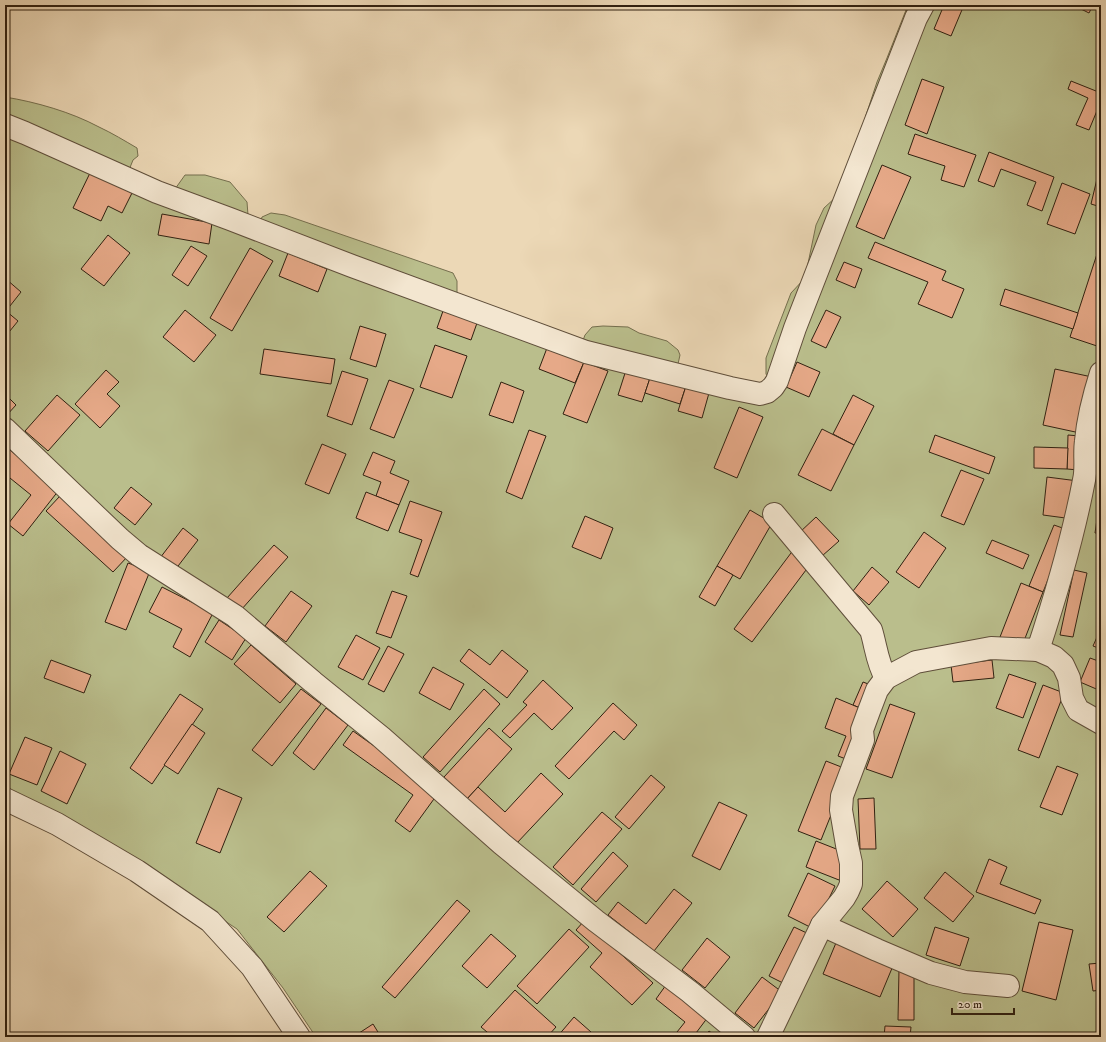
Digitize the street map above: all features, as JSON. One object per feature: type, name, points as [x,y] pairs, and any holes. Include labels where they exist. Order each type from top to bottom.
[{"type":"street","points":[[5,125],[157,192],[586,352],[730,388],[760,394],[767,392],[774,387],[777,381],[795,328],[916,18],[923,5]]},
{"type":"street","points":[[1038,650],[1071,538],[1093,482],[1085,443],[1087,424],[1101,373]]},
{"type":"street","points":[[5,429],[139,556],[235,616],[381,737],[502,844],[596,921],[690,992],[744,1037]]},
{"type":"street","points":[[774,514],[871,630],[882,672],[886,678]]},
{"type":"street","points":[[768,1037],[822,925],[844,898],[851,884],[851,863],[841,810],[842,796],[863,740],[862,730],[869,711],[877,690],[886,678],[916,662],[991,648],[1038,650],[1054,657],[1063,665],[1069,678],[1072,698],[1078,710],[1101,723]]},
{"type":"street","points":[[5,799],[57,824],[137,871],[210,921],[252,967],[299,1037]]},
{"type":"street","points":[[822,925],[931,973],[965,982],[1008,986]]},
{"type":"green space","points":[[908,5],[1101,5],[1101,1037],[316,1037],[283,988],[237,929],[133,860],[5,794],[5,97],[65,112],[109,132],[137,148],[138,156],[133,160],[127,175],[175,189],[185,175],[205,175],[230,182],[247,202],[248,215],[259,227],[262,217],[271,213],[285,215],[453,273],[457,281],[457,300],[582,343],[585,335],[592,327],[628,327],[639,333],[667,341],[678,350],[680,355],[678,364],[731,386],[771,382],[766,374],[766,358],[791,293],[805,278],[816,225],[824,208],[836,197],[853,165],[866,115],[877,82]]},
{"type":"building","points":[[944,5],[964,5],[951,36],[934,29]]},
{"type":"building","points":[[1073,5],[1093,5],[1089,13]]},
{"type":"building","points":[[922,79],[944,87],[927,134],[905,125]]},
{"type":"building","points":[[1071,81],[1101,93],[1101,101],[1089,130],[1076,125],[1088,98],[1068,89]]},
{"type":"building","points":[[915,134],[976,155],[964,187],[941,180],[945,166],[908,154]]},
{"type":"building","points":[[989,152],[1054,177],[1042,211],[1027,205],[1036,182],[1001,169],[994,187],[978,181]]},
{"type":"building","points":[[1101,162],[1101,207],[1091,204]]},
{"type":"building","points":[[882,165],[911,177],[884,239],[856,227]]},
{"type":"building","points":[[90,173],[132,193],[122,213],[108,206],[101,221],[73,208]]},
{"type":"building","points":[[1062,183],[1090,194],[1075,234],[1047,224]]},
{"type":"building","points":[[162,214],[212,223],[209,244],[158,235]]},
{"type":"building","points":[[108,235],[130,253],[104,286],[81,269]]},
{"type":"building","points":[[875,242],[946,271],[942,280],[964,289],[952,318],[918,304],[928,282],[868,258]]},
{"type":"building","points":[[191,246],[207,256],[188,286],[172,275]]},
{"type":"building","points":[[250,248],[273,261],[232,331],[210,318]]},
{"type":"building","points":[[288,253],[327,269],[318,292],[279,276]]},
{"type":"building","points":[[1097,254],[1101,255],[1100,347],[1070,337]]},
{"type":"building","points":[[844,262],[862,269],[855,288],[836,280]]},
{"type":"building","points":[[6,279],[21,292],[6,311],[18,321],[5,337]]},
{"type":"building","points":[[1005,289],[1078,313],[1073,329],[1000,305]]},
{"type":"building","points":[[185,310],[216,335],[194,362],[163,337]]},
{"type":"building","points":[[826,310],[841,317],[826,348],[811,341]]},
{"type":"building","points":[[443,311],[477,323],[471,340],[437,328]]},
{"type":"building","points":[[360,326],[386,334],[376,367],[350,359]]},
{"type":"building","points":[[435,345],[467,356],[452,398],[420,387]]},
{"type":"building","points":[[547,348],[584,362],[575,383],[539,369]]},
{"type":"building","points":[[264,349],[335,359],[331,384],[260,374]]},
{"type":"building","points":[[584,362],[608,371],[587,423],[563,414]]},
{"type":"building","points":[[797,362],[820,372],[809,397],[786,387]]},
{"type":"building","points":[[627,367],[651,375],[642,402],[618,395]]},
{"type":"building","points":[[1055,369],[1092,377],[1080,433],[1043,425]]},
{"type":"building","points":[[106,370],[119,382],[107,394],[120,406],[100,428],[75,404]]},
{"type":"building","points":[[342,371],[368,379],[352,425],[327,416]]},
{"type":"building","points":[[651,375],[686,386],[680,404],[645,393]]},
{"type":"building","points":[[389,380],[414,389],[394,438],[370,429]]},
{"type":"building","points":[[501,382],[524,391],[513,423],[489,415]]},
{"type":"building","points":[[686,386],[709,393],[702,418],[678,411]]},
{"type":"building","points":[[5,394],[16,405],[6,416],[5,415]]},
{"type":"building","points":[[57,395],[80,415],[48,451],[25,431]]},
{"type":"building","points":[[853,395],[874,406],[854,445],[833,434]]},
{"type":"building","points":[[739,407],[763,417],[737,478],[714,468]]},
{"type":"building","points":[[1099,417],[1101,417],[1101,464],[1098,464]]},
{"type":"building","points":[[822,429],[854,445],[831,491],[798,475]]},
{"type":"building","points":[[529,430],[546,436],[522,499],[506,492]]},
{"type":"building","points":[[935,435],[995,457],[989,474],[929,452]]},
{"type":"building","points":[[1068,435],[1080,436],[1079,470],[1067,469]]},
{"type":"building","points":[[322,444],[346,454],[329,494],[305,484]]},
{"type":"building","points":[[5,446],[59,490],[23,536],[8,524],[31,495],[5,474]]},
{"type":"building","points":[[1034,447],[1068,448],[1067,469],[1034,468]]},
{"type":"building","points":[[373,452],[395,461],[390,473],[409,481],[399,505],[376,496],[381,482],[363,475]]},
{"type":"building","points":[[961,470],[984,479],[964,525],[941,516]]},
{"type":"building","points":[[1047,477],[1078,481],[1073,519],[1043,515]]},
{"type":"building","points":[[131,487],[152,504],[135,525],[114,508]]},
{"type":"building","points":[[1101,491],[1101,533],[1095,533]]},
{"type":"building","points":[[366,492],[399,505],[388,531],[356,518]]},
{"type":"building","points":[[60,496],[128,556],[113,572],[46,511]]},
{"type":"building","points":[[410,501],[442,512],[418,577],[410,574],[422,540],[399,532]]},
{"type":"building","points":[[750,510],[772,523],[740,579],[717,566]]},
{"type":"building","points":[[585,516],[613,528],[601,559],[572,547]]},
{"type":"building","points":[[816,517],[839,541],[822,556],[799,533]]},
{"type":"building","points":[[1054,525],[1068,530],[1043,592],[1029,586]]},
{"type":"building","points":[[183,528],[198,540],[175,570],[160,558]]},
{"type":"building","points":[[924,532],[946,548],[919,588],[896,572]]},
{"type":"building","points":[[992,540],[1029,555],[1023,569],[986,553]]},
{"type":"building","points":[[274,545],[288,557],[241,610],[227,598]]},
{"type":"building","points":[[794,549],[812,562],[752,642],[734,629]]},
{"type":"building","points":[[128,563],[150,571],[126,630],[105,622]]},
{"type":"building","points":[[717,566],[733,575],[715,606],[699,597]]},
{"type":"building","points":[[872,567],[889,582],[869,605],[853,591]]},
{"type":"building","points":[[1074,570],[1087,573],[1073,637],[1060,635]]},
{"type":"building","points":[[1021,583],[1043,592],[1022,646],[1000,637]]},
{"type":"building","points":[[162,587],[213,613],[190,657],[173,647],[182,629],[149,612]]},
{"type":"building","points":[[291,591],[312,606],[286,642],[265,626]]},
{"type":"building","points":[[392,591],[407,596],[391,638],[376,633]]},
{"type":"building","points":[[219,620],[246,638],[232,660],[205,642]]},
{"type":"building","points":[[1101,628],[1101,649],[1093,646]]},
{"type":"building","points":[[356,635],[380,648],[363,680],[338,667]]},
{"type":"building","points":[[251,645],[296,684],[280,703],[234,664]]},
{"type":"building","points":[[388,646],[404,654],[384,692],[368,684]]},
{"type":"building","points":[[469,649],[490,665],[502,650],[528,671],[507,698],[460,661]]},
{"type":"building","points":[[1090,658],[1101,662],[1101,691],[1080,682]]},
{"type":"building","points":[[51,660],[91,675],[84,693],[44,678]]},
{"type":"building","points":[[992,660],[994,678],[953,682],[951,665]]},
{"type":"building","points":[[433,667],[464,684],[450,710],[419,693]]},
{"type":"building","points":[[1009,674],[1036,683],[1023,718],[996,708]]},
{"type":"building","points":[[543,680],[573,708],[552,730],[534,713],[510,738],[502,731],[527,705],[523,702]]},
{"type":"building","points":[[863,682],[876,687],[867,711],[853,705]]},
{"type":"building","points":[[1043,685],[1064,693],[1039,758],[1018,750]]},
{"type":"building","points":[[301,689],[321,704],[272,766],[252,750]]},
{"type":"building","points":[[484,689],[500,704],[440,772],[423,757]]},
{"type":"building","points":[[180,694],[203,709],[152,784],[130,768]]},
{"type":"building","points":[[836,698],[867,711],[854,762],[838,756],[846,736],[825,728]]},
{"type":"building","points":[[613,703],[637,725],[624,740],[614,731],[569,779],[555,766]]},
{"type":"building","points":[[890,704],[915,713],[892,778],[866,769]]},
{"type":"building","points":[[326,708],[348,725],[314,770],[293,753]]},
{"type":"building","points":[[192,724],[205,733],[178,774],[164,765]]},
{"type":"building","points":[[489,728],[512,749],[467,799],[444,777]]},
{"type":"building","points":[[353,731],[439,792],[410,832],[395,821],[413,795],[343,745]]},
{"type":"building","points":[[25,737],[52,748],[37,785],[9,774]]},
{"type":"building","points":[[60,751],[86,764],[67,804],[41,791]]},
{"type":"building","points":[[826,761],[849,770],[821,840],[798,831]]},
{"type":"building","points":[[1057,766],[1078,774],[1062,815],[1040,807]]},
{"type":"building","points":[[541,773],[563,794],[516,844],[467,799],[478,787],[505,812]]},
{"type":"building","points":[[651,775],[665,787],[629,829],[615,817]]},
{"type":"building","points":[[218,788],[242,798],[220,853],[196,843]]},
{"type":"building","points":[[874,798],[876,849],[860,849],[858,799]]},
{"type":"building","points":[[719,802],[747,815],[720,870],[692,856]]},
{"type":"building","points":[[602,812],[622,829],[573,885],[553,867]]},
{"type":"building","points":[[816,841],[849,854],[839,880],[806,867]]},
{"type":"building","points":[[613,852],[628,866],[596,902],[581,889]]},
{"type":"building","points":[[989,859],[1007,867],[1000,884],[1041,900],[1035,914],[976,892]]},
{"type":"building","points":[[310,871],[327,886],[284,932],[267,917]]},
{"type":"building","points":[[945,872],[974,896],[953,922],[924,898]]},
{"type":"building","points":[[808,873],[835,886],[814,929],[788,916]]},
{"type":"building","points":[[887,881],[918,909],[893,937],[862,909]]},
{"type":"building","points":[[674,889],[692,903],[654,951],[608,915],[618,902],[646,924]]},
{"type":"building","points":[[457,900],[470,911],[395,998],[382,987]]},
{"type":"building","points":[[584,921],[653,983],[632,1005],[590,967],[602,953],[576,930]]},
{"type":"building","points":[[1039,922],[1073,930],[1056,1000],[1022,991]]},
{"type":"building","points":[[794,927],[811,935],[785,984],[769,976]]},
{"type":"building","points":[[935,927],[969,938],[960,966],[926,955]]},
{"type":"building","points":[[569,929],[589,947],[537,1004],[517,986]]},
{"type":"building","points":[[491,934],[516,956],[487,988],[462,966]]},
{"type":"building","points":[[707,938],[730,957],[705,988],[682,970]]},
{"type":"building","points":[[838,938],[895,961],[880,997],[823,974]]},
{"type":"building","points":[[1101,963],[1101,990],[1093,991],[1089,964]]},
{"type":"building","points":[[899,969],[914,969],[914,1020],[898,1020]]},
{"type":"building","points":[[762,977],[782,992],[754,1028],[735,1013]]},
{"type":"building","points":[[666,985],[708,1017],[693,1037],[673,1037],[685,1022],[656,999]]},
{"type":"building","points":[[515,990],[556,1027],[547,1037],[493,1037],[481,1027]]},
{"type":"building","points":[[574,1017],[591,1032],[587,1037],[557,1037]]},
{"type":"building","points":[[373,1024],[381,1037],[353,1037]]},
{"type":"building","points":[[885,1026],[911,1027],[910,1037],[884,1037]]},
{"type":"building","points":[[709,1031],[717,1037],[705,1037]]},
{"type":"building","points":[[796,1033],[801,1037],[792,1037]]}]
